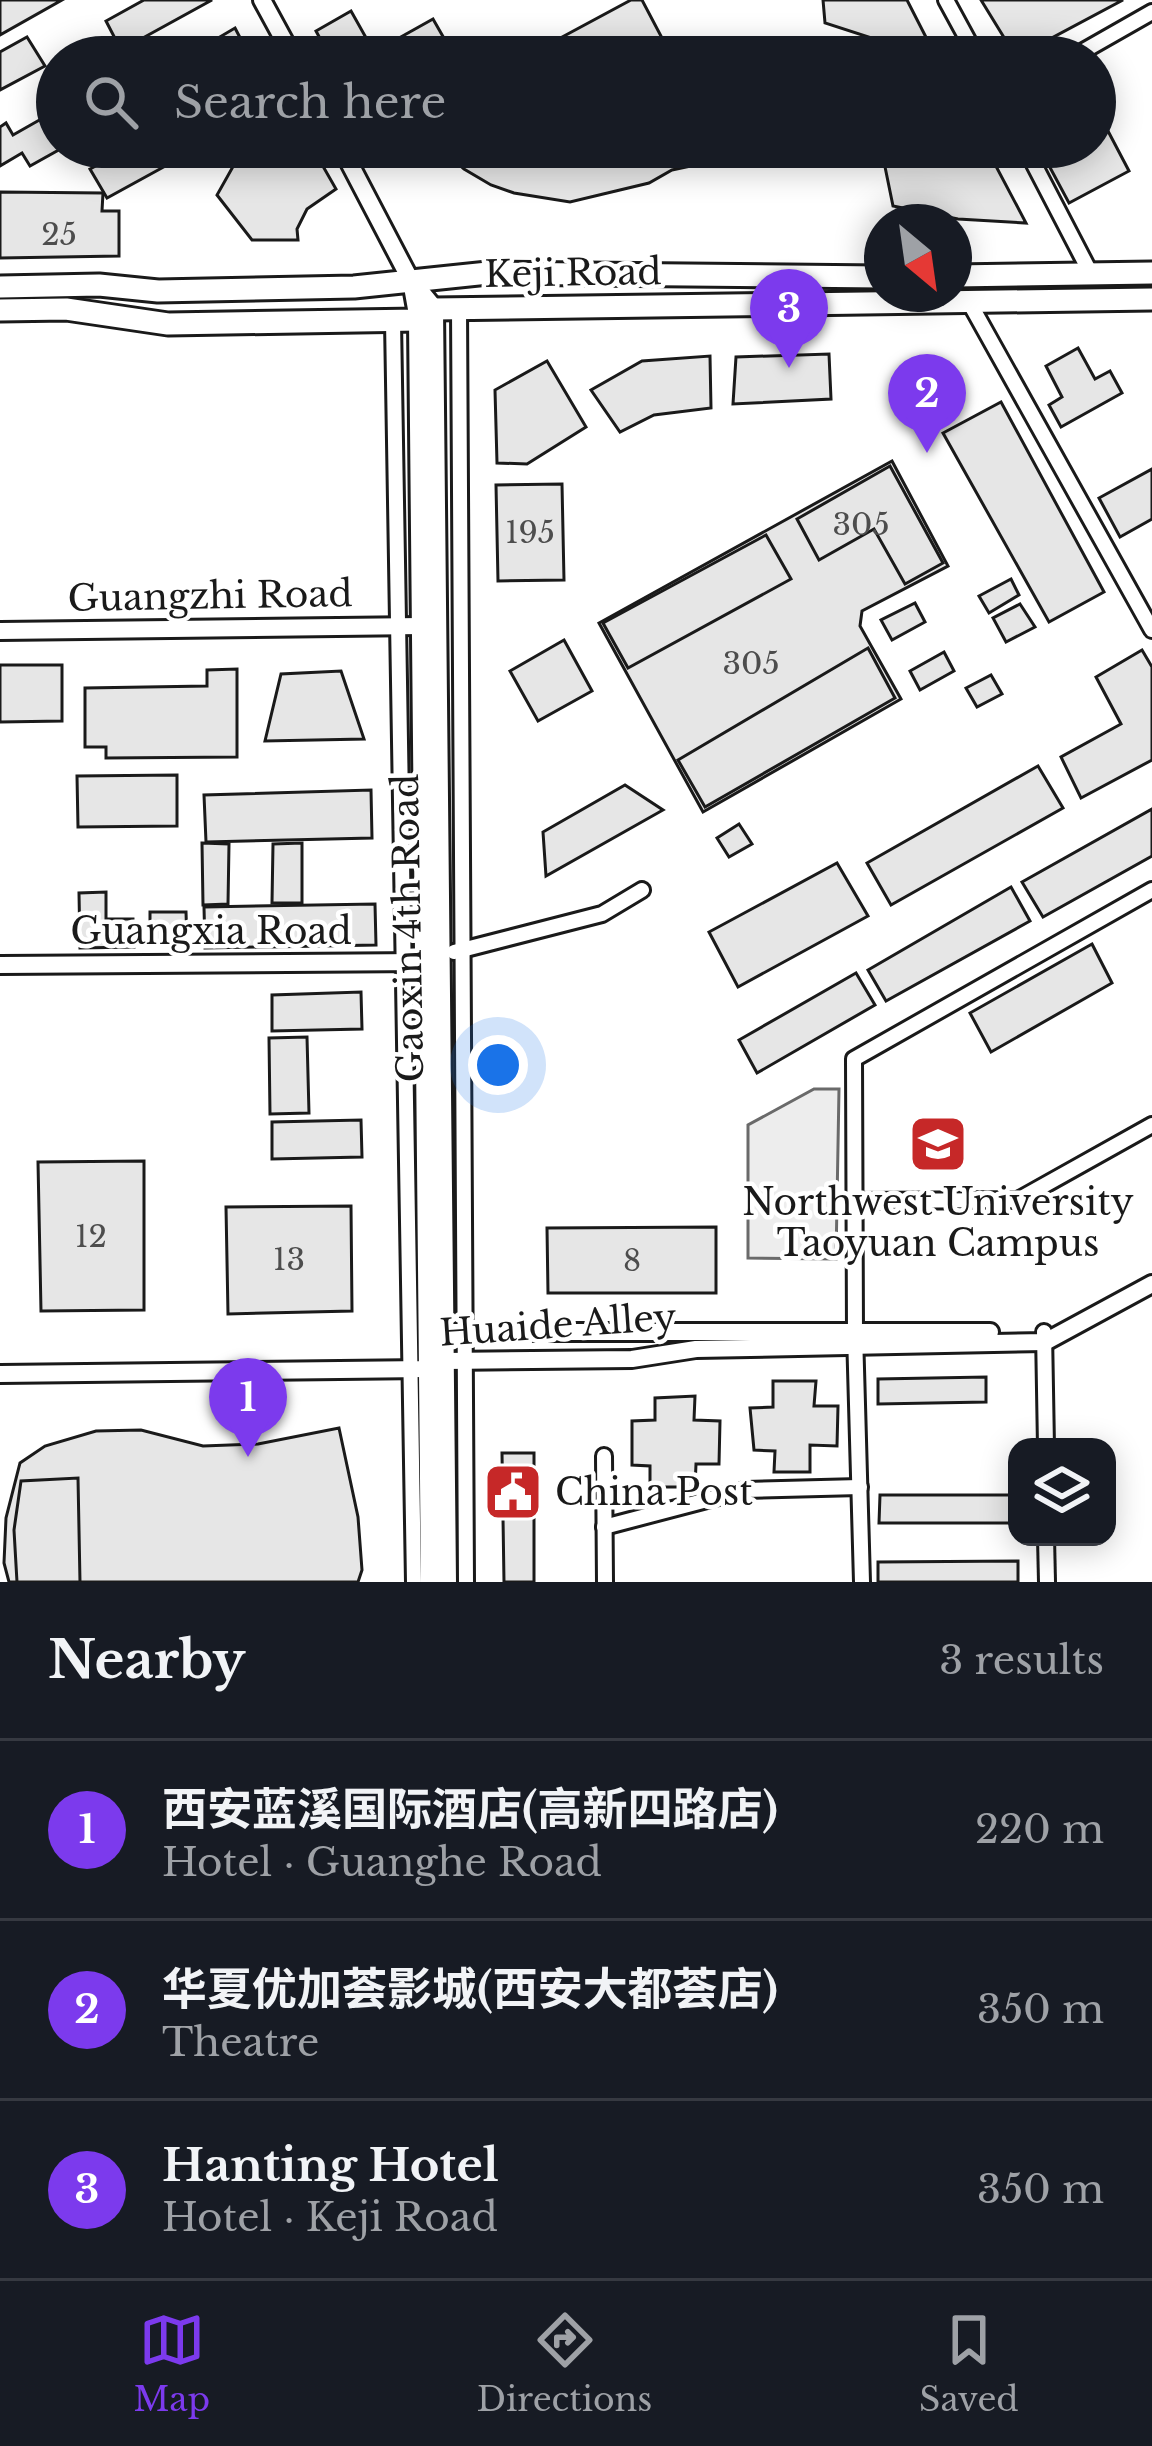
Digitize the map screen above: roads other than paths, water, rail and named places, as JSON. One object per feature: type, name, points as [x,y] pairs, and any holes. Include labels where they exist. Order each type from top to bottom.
[{"type":"main road","name":"Keji Road","points":[[0,287],[99,285],[158,291],[354,287],[488,273],[864,277]]},
{"type":"main road","points":[[972,276],[1152,273]]},
{"type":"main road","points":[[411,280],[426,315]]},
{"type":"main road","name":"Keji Road","points":[[972,300],[1152,299]]},
{"type":"main road","name":"Keji Road","points":[[0,310],[65,309],[168,324],[393,321],[459,308],[864,302]]},
{"type":"main road","name":"Gaoxin 4th Road","points":[[426,315],[421,626],[433,958],[455,1332],[447,1582]]},
{"type":"main road","name":"Gaoxin 4th Road","points":[[426,315],[433,958],[418,1369],[430,1582]]},
{"type":"street","points":[[262,0],[281,36]]},
{"type":"street","points":[[946,0],[966,36]]},
{"type":"street","points":[[1109,36],[1152,12]]},
{"type":"street","points":[[352,168],[411,280]]},
{"type":"street","points":[[1035,168],[1091,274]]},
{"type":"street","points":[[972,307],[1152,630]]},
{"type":"street","name":"Gaoxin 4th Road","points":[[433,958],[459,308]]},
{"type":"street","name":"Gaoxin 4th Road","points":[[393,321],[399,626],[433,958]]},
{"type":"street","name":"Guangzhi Road","points":[[0,631],[421,626]]},
{"type":"street","points":[[433,958],[602,914],[642,890]]},
{"type":"street","points":[[862,1582],[854,1058],[1152,890]]},
{"type":"street","name":"Guangxia Road","points":[[0,965],[433,958]]},
{"type":"street","points":[[854,1202],[1018,1200],[1152,1125]]},
{"type":"street","name":"Huaide Alley","points":[[1044,1337],[1152,1272]]},
{"type":"street","name":"Huaide Alley","points":[[418,1369],[455,1332],[855,1340],[1044,1337],[1152,1284]]},
{"type":"street","points":[[1044,1337],[1046,1438]]},
{"type":"street","name":"Huaide Alley","points":[[418,1369],[455,1361],[632,1359],[696,1349],[855,1340]]},
{"type":"street","name":"Gaoxin 4th Road","points":[[455,1361],[466,1582]]},
{"type":"street","points":[[0,1375],[418,1369]]},
{"type":"street","name":"Gaoxin 4th Road","points":[[413,1582],[418,1369]]},
{"type":"street","points":[[604,1456],[605,1582]]},
{"type":"street","points":[[604,1527],[745,1490],[860,1487]]},
{"type":"street","points":[[1046,1546],[1046,1582]]},
{"type":"place","name":"Hanting Hotel","points":[[789,368]]},
{"type":"place","name":"华夏优加荟影城(西安大都荟店)","points":[[927,453]]},
{"type":"place","name":"Northwest University Taoyuan Campus","points":[[938,1144]]},
{"type":"place","name":"西安蓝溪国际酒店(高新四路店)","points":[[248,1457]]},
{"type":"place","name":"China Post","points":[[513,1492]]}]
